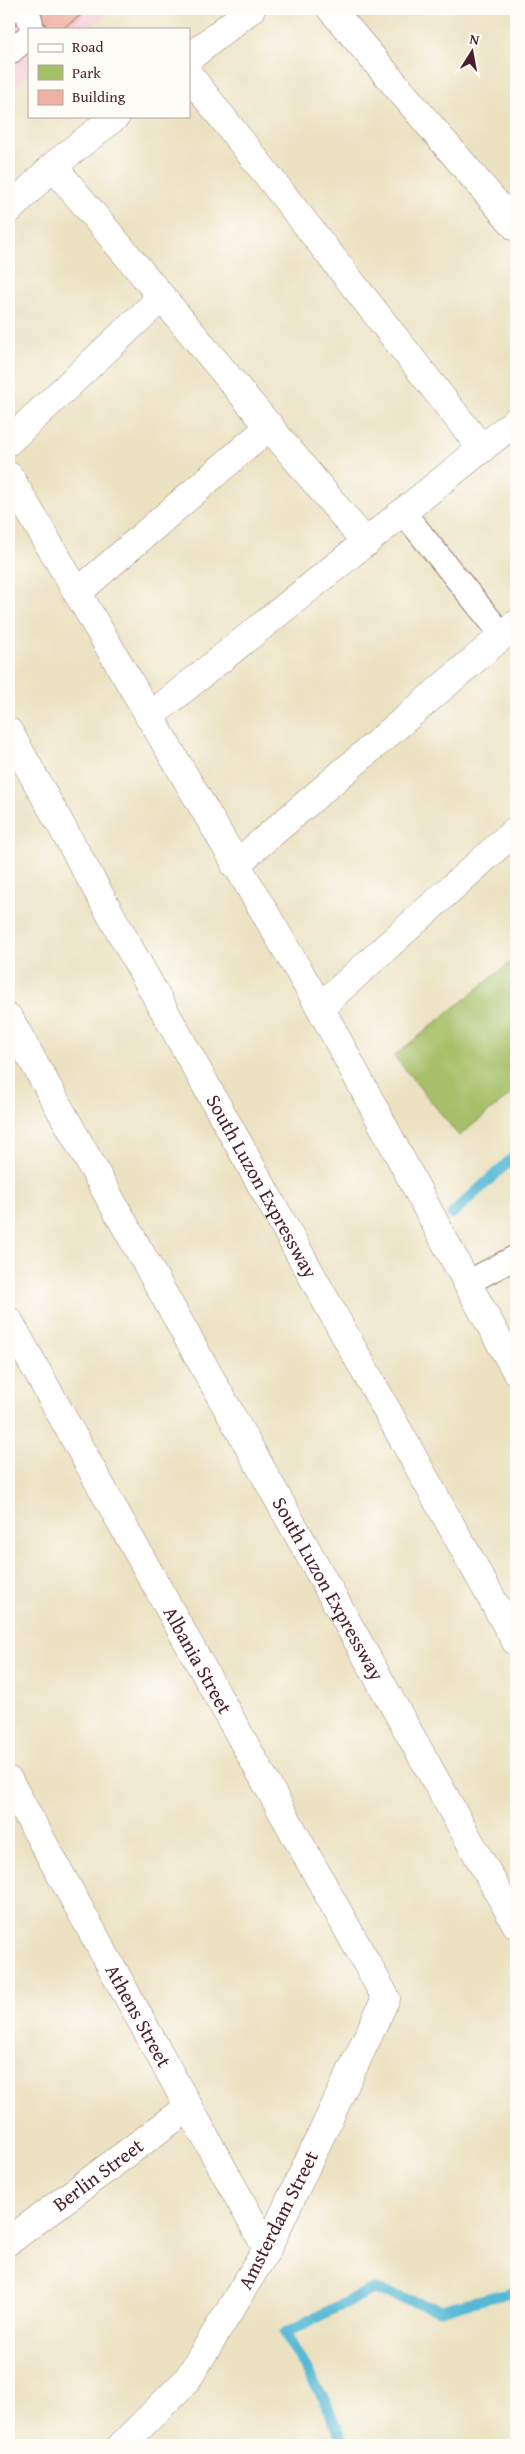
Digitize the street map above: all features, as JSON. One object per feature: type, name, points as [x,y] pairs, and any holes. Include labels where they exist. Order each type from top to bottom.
[{"type":"main road","points":[[190,57],[251,9]]},
{"type":"main road","points":[[331,9],[516,227]]},
{"type":"main road","points":[[190,76],[482,449]]},
{"type":"main road","points":[[9,210],[53,166],[113,118]]},
{"type":"main road","points":[[53,166],[366,542]]},
{"type":"main road","points":[[9,441],[162,297]]},
{"type":"main road","points":[[149,717],[516,421]]},
{"type":"main road","points":[[77,593],[270,426]]},
{"type":"main road","points":[[9,476],[320,1006],[467,1283],[516,1371]]},
{"type":"main road","points":[[236,865],[510,630]]},
{"type":"main road","name":"South Luzon Expressway","points":[[9,732],[516,1642]]},
{"type":"main road","points":[[320,1006],[516,830]]},
{"type":"main road","name":"South Luzon Expressway","points":[[9,1018],[516,1924]]},
{"type":"main road","name":"Albania Street","points":[[9,1321],[386,1998]]},
{"type":"main road","name":"Athens Street","points":[[9,1781],[267,2250]]},
{"type":"main road","name":"Amsterdam Street","points":[[122,2445],[187,2380],[267,2250],[386,1998]]},
{"type":"main road","name":"Berlin Street","points":[[9,2241],[189,2107]]},
{"type":"lane","points":[[22,9],[30,19],[32,28]]},
{"type":"lane","points":[[9,53],[28,37]]},
{"type":"lane","points":[[403,512],[510,630]]},
{"type":"lane","points":[[467,1283],[516,1257]]},
{"type":"shaded area","points":[[9,9],[113,9],[88,28],[28,28],[28,76],[9,91]]},
{"type":"green space","points":[[516,958],[516,1090],[459,1136],[394,1056]]},
{"type":"building","points":[[33,9],[89,9],[63,28],[48,28]]},
{"type":"building","points":[[9,14],[17,24],[9,30]]},
{"type":"waterway","points":[[452,1214],[516,1155]]},
{"type":"waterway","points":[[345,2445],[326,2403],[285,2333],[373,2289],[440,2310],[516,2291]]}]
